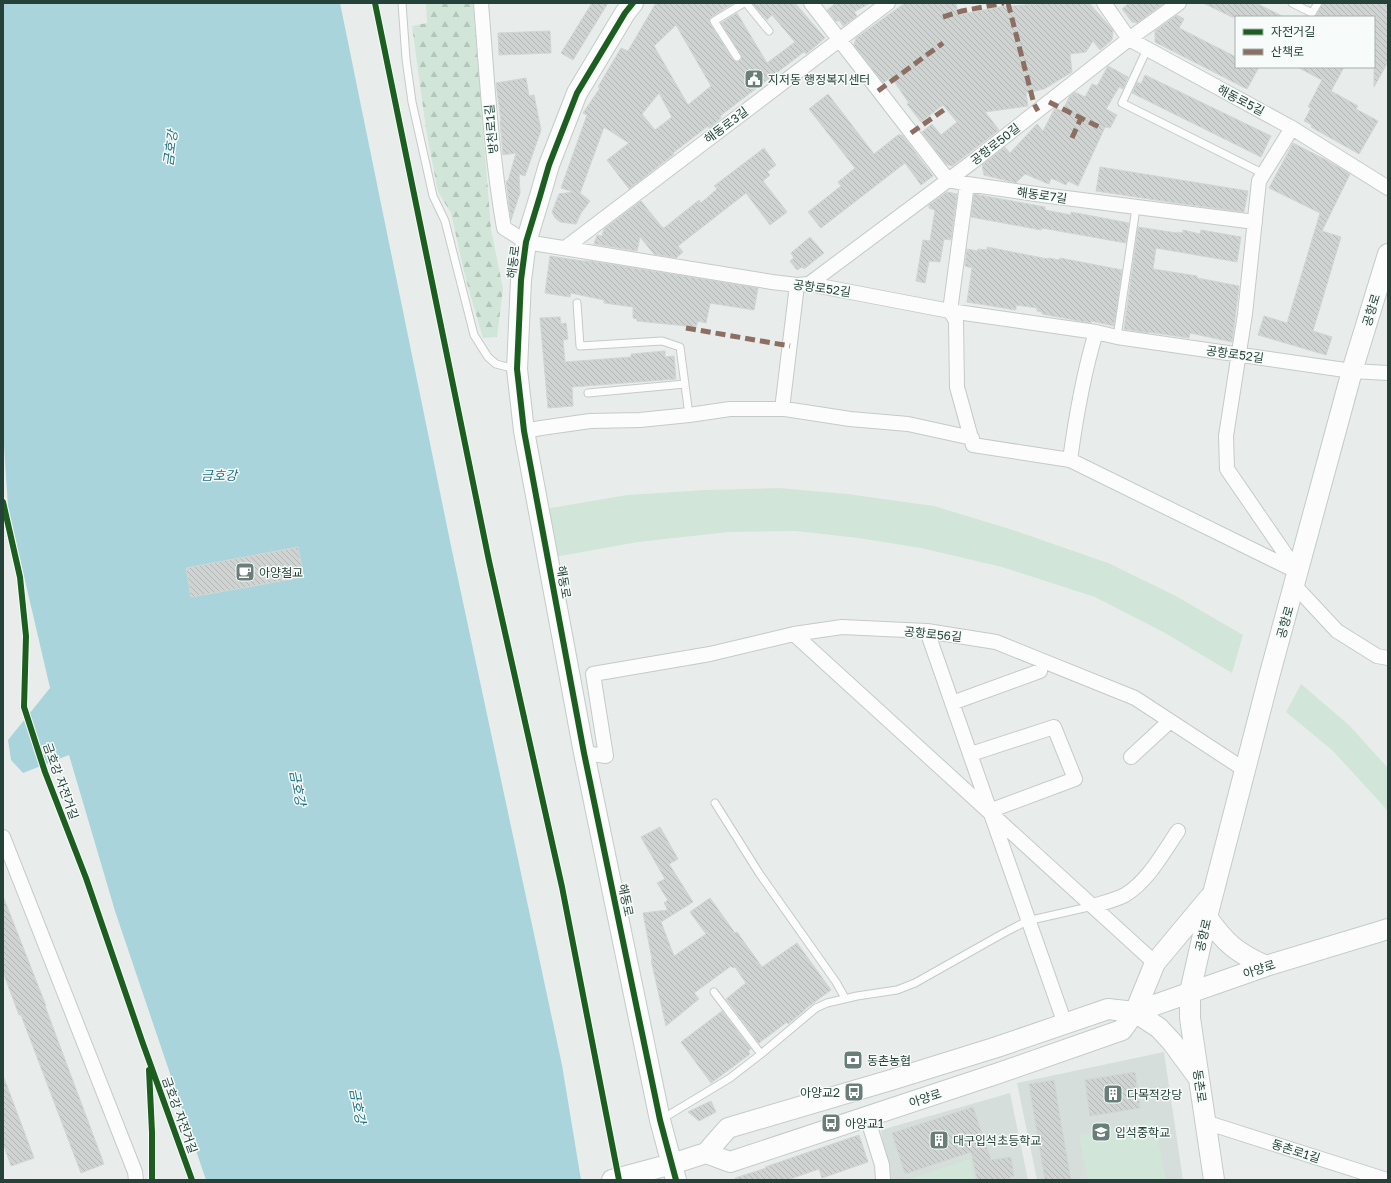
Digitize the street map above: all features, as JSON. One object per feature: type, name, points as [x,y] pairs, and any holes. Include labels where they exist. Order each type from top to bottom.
[{"type":"main road","name":"해동로","points":[[633,3],[578,93],[549,165],[526,242],[521,280],[517,369],[524,431],[584,753],[660,1120],[674,1172]]},
{"type":"main road","name":"공항로","points":[[1190,992],[1207,917],[1271,669],[1295,586],[1352,371],[1388,254]]},
{"type":"main road","points":[[1199,1077],[1172,1042],[1159,1028],[1135,1012],[1155,963],[1213,894]]},
{"type":"main road","points":[[1207,917],[1229,945],[1242,955],[1266,966]]},
{"type":"main road","name":"아양로","points":[[1135,1012],[1122,1030],[999,1074],[730,1162],[706,1153],[728,1128],[891,1080],[1108,1009],[1135,1012],[1266,966],[1387,932]]},
{"type":"main road","name":"동촌로","points":[[1190,992],[1190,1018],[1214,1180]]},
{"type":"main road","points":[[619,1178],[674,1172],[706,1153]]},
{"type":"street","name":"방천로1길","points":[[481,3],[490,125],[504,228],[526,242]]},
{"type":"street","points":[[810,3],[948,180]]},
{"type":"street","name":"해동로3길","points":[[565,248],[888,3]]},
{"type":"street","name":"해동로5길","points":[[1104,3],[1129,39],[1292,128],[1388,188]]},
{"type":"street","name":"공항로50길","points":[[803,285],[983,154],[1129,39],[1179,3]]},
{"type":"street","points":[[524,431],[590,421],[640,420],[730,409],[782,409],[850,419],[908,424],[973,446],[1070,460],[1297,571],[1227,468],[1226,436],[1239,355],[1259,181],[1292,128]]},
{"type":"street","name":"해동로7길","points":[[948,180],[1136,208],[1255,222]]},
{"type":"street","points":[[967,184],[950,311],[956,320],[957,387],[973,446]]},
{"type":"street","name":"공항로52길","points":[[526,242],[803,285],[950,311],[1096,332],[1117,337],[1352,371],[1388,373]]},
{"type":"street","points":[[782,409],[803,285]]},
{"type":"street","points":[[1070,460],[1076,412],[1085,368],[1096,332]]},
{"type":"street","points":[[1295,586],[1337,632],[1377,656],[1388,658]]},
{"type":"street","name":"공항로56길","points":[[584,753],[606,756],[593,674],[710,654],[794,634],[842,628],[927,631],[996,642],[1135,698],[1245,770]]},
{"type":"street","points":[[927,631],[971,754],[1027,921],[1065,1024]]},
{"type":"street","points":[[794,634],[1155,963]]},
{"type":"street","points":[[952,703],[1040,671]]},
{"type":"street","points":[[1131,757],[1170,721]]},
{"type":"street","points":[[971,754],[1054,727],[1075,779],[989,811]]},
{"type":"street","points":[[1093,906],[1115,899],[1133,890],[1148,874],[1178,831]]},
{"type":"street","points":[[3,837],[135,1172],[136,1180]]},
{"type":"street","points":[[867,1117],[882,1165],[883,1180]]},
{"type":"street","name":"동촌로1길","points":[[1205,1122],[1387,1180]]},
{"type":"lane","points":[[402,3],[406,59],[412,102],[433,196],[445,221],[474,335],[488,357],[496,364],[517,369]]},
{"type":"lane","points":[[737,57],[714,21],[745,3],[769,31]]},
{"type":"lane","points":[[1292,3],[1312,13],[1318,3]]},
{"type":"lane","points":[[1147,49],[1122,103],[1264,174]]},
{"type":"lane","points":[[1117,337],[1136,208]]},
{"type":"lane","points":[[577,303],[580,346],[662,341],[680,347],[689,415]]},
{"type":"lane","points":[[588,393],[685,384]]},
{"type":"lane","points":[[715,803],[759,873],[836,982],[845,998]]},
{"type":"lane","points":[[660,1120],[730,1078],[816,1008],[845,998],[897,990],[915,983],[1027,921],[1093,906]]},
{"type":"lane","points":[[714,992],[761,1054]]},
{"type":"shaded area","name":"입석중학교","points":[[1164,1052],[1183,1180],[1037,1180],[1017,1083]]},
{"type":"shaded area","points":[[1010,1093],[1028,1180],[888,1180],[881,1130]]},
{"type":"green space","points":[[426,3],[473,3],[491,229],[503,289],[497,337],[483,338],[466,280],[451,213],[438,192],[426,129],[412,26],[427,23]]},
{"type":"green space","points":[[779,488],[847,494],[934,506],[1013,530],[1108,563],[1176,596],[1243,635],[1232,673],[1165,633],[1095,597],[1002,567],[921,548],[858,538],[796,531],[729,532],[638,542],[549,558],[539,510],[627,495],[705,490]]},
{"type":"green space","points":[[1301,684],[1349,725],[1388,768],[1388,811],[1333,751],[1286,712]]},
{"type":"green space","points":[[1154,1121],[1166,1180],[1088,1180],[1079,1135]]},
{"type":"green space","points":[[970,1159],[974,1180],[906,1180]]},
{"type":"water","name":"금호강","points":[[3,3],[340,3],[451,546],[562,1065],[581,1180],[206,1180],[115,911],[69,755],[23,773],[11,760],[8,740],[50,688],[8,507],[3,430]]},
{"type":"building","points":[[592,3],[608,3],[573,60],[561,53]]},
{"type":"building","points":[[656,3],[731,3],[732,4],[711,17],[709,22],[733,60],[737,62],[741,60],[741,55],[721,23],[737,13],[767,63],[795,42],[772,15],[767,20],[752,3],[795,3],[825,38],[806,54],[804,52],[720,116],[721,118],[709,128],[708,126],[629,189],[607,160],[629,143],[604,127],[580,193],[590,201],[581,213],[576,224],[560,222],[555,218],[552,212],[559,194],[573,192],[561,188],[587,115],[583,113],[600,88],[598,87],[621,48],[628,51]],"holes":[[[676,25],[711,86],[688,105],[654,46]],[[659,93],[672,117],[655,130],[642,114]]]},
{"type":"building","points":[[836,3],[870,3],[854,12],[857,16],[843,26],[840,21],[836,21],[827,10]]},
{"type":"building","points":[[905,3],[956,3],[958,15],[999,7],[1035,4],[1089,3],[1113,30],[1112,40],[1100,50],[1093,41],[1086,52],[1070,54],[1072,72],[1044,89],[1026,93],[1028,106],[985,112],[999,130],[952,166],[946,164],[922,132],[932,124],[941,135],[957,122],[943,105],[921,122],[907,104],[909,103],[891,77],[883,83],[854,45],[856,38]]},
{"type":"building","points":[[1129,3],[1164,3],[1137,23],[1132,22],[1122,9]]},
{"type":"building","points":[[1203,3],[1256,3],[1282,16],[1235,16],[1232,17]]},
{"type":"building","points":[[1323,3],[1388,3],[1388,62],[1374,87],[1375,16],[1316,16]]},
{"type":"building","points":[[1177,15],[1184,19],[1179,28],[1235,56],[1235,68],[1258,68],[1247,89],[1155,42],[1155,31]]},
{"type":"building","points":[[550,31],[551,53],[499,55],[498,33]]},
{"type":"building","points":[[1108,66],[1128,77],[1123,89],[1119,87],[1106,109],[1117,115],[1110,128],[1105,127],[1078,186],[1068,181],[1066,185],[1051,178],[1049,184],[1025,174],[1016,183],[984,175],[982,165],[1005,147],[1010,153],[1037,124],[1043,131],[1055,108],[1062,111],[1070,96],[1075,92],[1085,97],[1092,84],[1097,86]]},
{"type":"building","points":[[1299,68],[1343,68],[1331,91],[1358,106],[1356,109],[1378,121],[1359,154],[1311,127],[1312,125],[1304,121],[1311,108],[1308,107],[1322,80]]},
{"type":"building","points":[[1145,75],[1271,136],[1261,157],[1132,93],[1137,82],[1141,84]]},
{"type":"building","points":[[526,78],[529,96],[534,95],[541,130],[525,176],[519,174],[520,193],[511,220],[506,181],[508,181],[516,153],[503,155],[501,121],[496,83]]},
{"type":"building","points":[[828,94],[874,154],[898,135],[902,135],[933,176],[921,185],[905,163],[821,228],[808,212],[841,186],[838,182],[855,168],[809,109]]},
{"type":"building","points":[[1293,143],[1350,174],[1322,231],[1341,237],[1313,331],[1332,337],[1326,355],[1258,335],[1264,316],[1287,323],[1320,213],[1269,188]]},
{"type":"building","points":[[764,148],[776,165],[767,172],[770,175],[763,181],[787,212],[770,225],[746,193],[678,246],[683,252],[676,258],[654,254],[640,237],[637,251],[594,244],[597,235],[602,236],[604,229],[641,201],[664,228],[699,200],[701,203],[717,189],[714,186]]},
{"type":"building","points":[[1100,167],[1248,191],[1244,212],[1096,191]]},
{"type":"building","points":[[947,192],[957,194],[951,240],[944,239],[940,262],[929,261],[925,283],[916,281],[923,240],[930,241],[935,210],[929,208],[929,205]]},
{"type":"building","points":[[974,194],[1045,207],[1045,210],[1071,215],[1071,212],[1129,223],[1126,243],[1042,228],[1041,230],[971,217]]},
{"type":"building","points":[[1138,227],[1177,233],[1183,233],[1183,230],[1200,234],[1201,230],[1241,237],[1237,262],[1156,248],[1153,269],[1197,276],[1197,278],[1239,286],[1232,342],[1190,333],[1189,338],[1124,329]]},
{"type":"building","points":[[810,237],[824,253],[804,269],[802,267],[797,270],[790,261],[794,258],[791,253]]},
{"type":"building","points":[[987,247],[1048,259],[1059,260],[1060,258],[1122,270],[1114,326],[1042,314],[1042,312],[1037,311],[1037,308],[1016,305],[1016,310],[967,302],[972,268],[965,266],[967,249],[978,251],[978,249],[987,250]]},
{"type":"building","points":[[550,256],[758,288],[754,310],[710,303],[706,323],[698,321],[696,327],[637,321],[637,319],[633,318],[633,307],[604,303],[604,300],[571,293],[570,297],[545,293]]},
{"type":"building","points":[[560,317],[561,324],[566,323],[568,339],[563,340],[565,362],[631,357],[631,354],[665,351],[665,357],[674,356],[676,379],[572,387],[573,406],[548,408],[540,318]]},
{"type":"building","name":"아양철교","points":[[298,547],[304,577],[191,597],[186,568]]},
{"type":"building","points":[[660,827],[678,859],[669,864],[693,902],[661,922],[674,956],[706,934],[690,912],[710,898],[762,967],[797,943],[831,990],[805,1009],[788,1024],[787,1022],[759,1043],[726,999],[746,983],[735,967],[733,968],[731,966],[694,993],[699,999],[666,1026],[651,960],[643,913],[668,910],[664,903],[668,900],[657,883],[665,879],[641,837]]},
{"type":"building","points":[[3,896],[46,1006],[104,1164],[81,1173],[21,1015],[19,1015],[3,972]]},
{"type":"building","points":[[722,1011],[751,1049],[748,1051],[750,1054],[711,1083],[681,1042]]},
{"type":"building","name":"다목적강당","points":[[1135,1072],[1140,1108],[1090,1116],[1085,1080]]},
{"type":"building","points":[[3,1078],[34,1158],[11,1166],[3,1143]]},
{"type":"building","points":[[1054,1080],[1071,1180],[1045,1180],[1029,1084]]},
{"type":"building","points":[[711,1101],[716,1112],[699,1121],[688,1112]]},
{"type":"building","name":"대구입석초등학교","points":[[973,1107],[991,1160],[1011,1157],[1014,1176],[1010,1177],[1010,1180],[977,1180],[971,1152],[905,1174],[892,1133]]},
{"type":"building","points":[[859,1135],[868,1162],[822,1178],[819,1169],[787,1180],[736,1180],[735,1178],[766,1168],[765,1167]]},
{"type":"marked path","points":[[943,17],[962,11],[1004,3]]},
{"type":"marked path","points":[[1008,3],[1034,104],[1038,111]]},
{"type":"marked path","points":[[878,91],[943,43]]},
{"type":"marked path","points":[[1049,102],[1099,127]]},
{"type":"marked path","points":[[911,133],[948,107]]},
{"type":"marked path","points":[[1072,138],[1081,118]]},
{"type":"marked path","points":[[686,328],[790,346]]},
{"type":"cycle path","points":[[375,3],[489,561],[562,887],[619,1180]]},
{"type":"cycle path","points":[[633,3],[625,13],[577,93],[549,165],[526,242],[521,280],[517,369],[524,431],[584,753],[660,1120],[676,1180]]},
{"type":"cycle path","name":"금호강 자전거길","points":[[3,502],[20,577],[26,636],[24,707],[45,772],[86,878],[192,1180]]},
{"type":"cycle path","points":[[149,1070],[152,1132],[152,1180]]},
{"type":"place","name":"지저동 행정복지센터","points":[[754,79]]},
{"type":"place","name":"아양철교","points":[[245,572]]},
{"type":"place","name":"동촌농협","points":[[853,1060]]},
{"type":"place","name":"아양교2","points":[[854,1092]]},
{"type":"place","name":"다목적강당","points":[[1113,1094]]},
{"type":"place","name":"아양교1","points":[[831,1123]]},
{"type":"place","name":"입석중학교","points":[[1101,1132]]},
{"type":"place","name":"대구입석초등학교","points":[[939,1140]]}]
